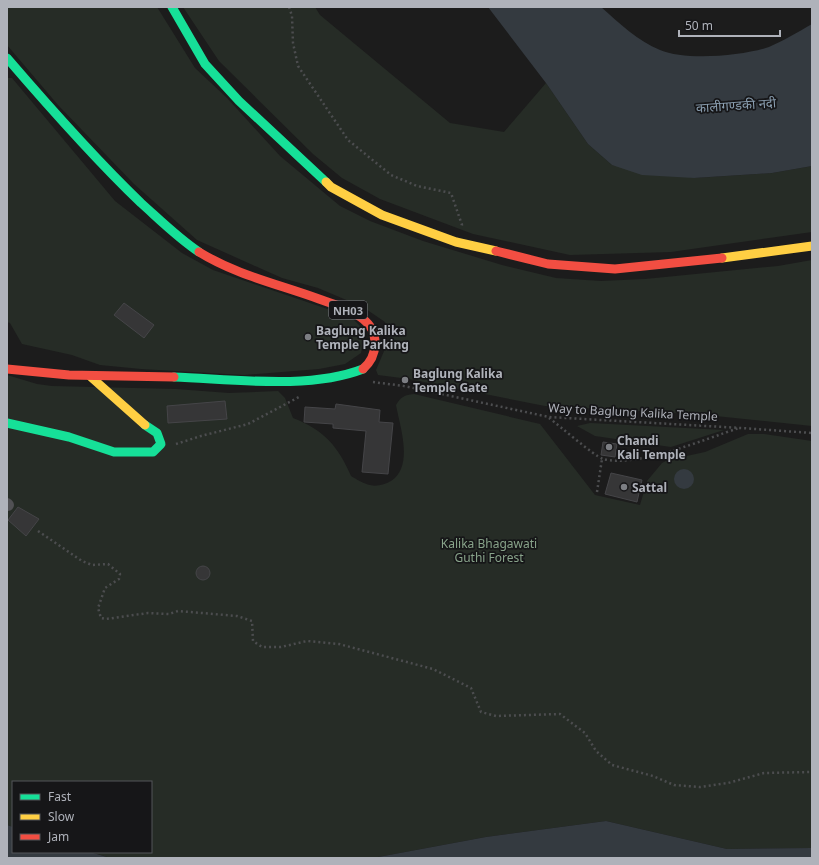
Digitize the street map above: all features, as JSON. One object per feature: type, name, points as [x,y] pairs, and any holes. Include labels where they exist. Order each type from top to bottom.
[{"type":"main road","points":[[172,7],[205,64],[239,101],[331,187],[382,215],[456,242],[548,264],[614,268],[699,260],[812,246]]},
{"type":"main road","name":"NH03","points":[[7,58],[80,142],[181,239],[200,253],[239,272],[339,306],[365,318],[371,325],[376,342],[369,364],[362,369],[337,376],[293,381],[127,376],[91,377],[36,374],[7,369]]},
{"type":"main road","points":[[7,423],[69,437],[114,452],[154,452],[161,444],[157,433],[145,425],[91,377]]},
{"type":"path","points":[[289,7],[292,16],[293,43],[298,66],[348,140],[391,175],[418,186],[451,193],[462,225],[456,242]]},
{"type":"path","name":"Way to Baglung Kalika Temple","points":[[367,381],[404,386],[549,418],[741,428],[812,434]]},
{"type":"path","points":[[174,445],[201,436],[248,424],[302,395]]},
{"type":"path","points":[[549,418],[602,459],[624,461],[657,455],[741,428]]},
{"type":"path","points":[[597,492],[602,459]]},
{"type":"path","points":[[38,531],[82,561],[92,565],[108,564],[120,574],[119,580],[105,588],[98,608],[101,618],[106,620],[148,613],[169,614],[178,611],[237,616],[252,621],[253,641],[262,647],[281,647],[308,641],[339,644],[433,669],[471,688],[481,712],[496,716],[560,714],[585,734],[596,751],[612,765],[653,776],[674,785],[700,787],[728,783],[764,773],[812,772]]},
{"type":"green space","points":[[7,7],[157,7],[195,68],[227,98],[280,156],[340,206],[370,221],[423,241],[502,265],[556,278],[601,281],[645,279],[778,266],[812,260],[812,426],[696,414],[545,406],[409,379],[378,375],[376,370],[390,337],[385,322],[363,307],[318,288],[282,278],[197,240],[134,184],[58,105],[7,45]]},
{"type":"green space","points":[[183,7],[315,7],[320,15],[450,123],[504,132],[546,83],[588,144],[612,165],[695,178],[772,173],[812,166],[812,232],[671,252],[570,255],[473,234],[380,199],[342,178],[313,154],[219,61]]},
{"type":"green space","points":[[7,78],[12,78],[115,201],[182,253],[213,270],[351,317],[365,331],[361,353],[345,364],[319,369],[244,375],[100,365],[72,355],[22,344],[10,323],[7,322]]},
{"type":"green space","name":"Kalika Bhagawati Guthi Forest","points":[[7,375],[37,384],[52,386],[176,389],[229,393],[278,391],[285,398],[293,418],[313,428],[329,440],[341,456],[351,476],[363,483],[373,486],[391,481],[398,474],[402,466],[404,446],[396,405],[403,397],[414,394],[540,424],[595,495],[640,505],[647,481],[662,463],[668,460],[705,452],[748,434],[764,434],[812,441],[812,848],[727,849],[606,821],[486,837],[373,858],[110,858],[94,853],[152,853],[152,781],[12,781],[12,827],[7,825]]},
{"type":"green space","points":[[590,423],[724,430],[671,447],[595,436],[577,426]]},
{"type":"water","name":"कालीगण्डकी नदी","points":[[488,7],[601,7],[644,42],[660,50],[684,55],[699,56],[730,55],[769,47],[812,24],[812,166],[772,173],[694,178],[642,175],[612,165],[588,144],[546,83]]},
{"type":"water","points":[[684,469],[691,472],[694,479],[691,486],[684,489],[677,486],[674,479],[677,472]]},
{"type":"water","points":[[606,821],[727,849],[812,848],[812,858],[373,858],[486,837]]},
{"type":"water","points":[[7,825],[12,827],[12,853],[93,853],[110,858],[7,858]]},
{"type":"building","points":[[124,303],[154,325],[144,338],[114,315]]},
{"type":"building","points":[[225,401],[227,419],[168,423],[167,406]]},
{"type":"building","points":[[336,404],[380,410],[379,422],[393,423],[388,474],[362,472],[366,431],[333,428],[333,424],[304,422],[305,407],[335,409]]},
{"type":"building","name":"Chandi Kali Temple","points":[[603,442],[617,444],[615,457],[601,455]]},
{"type":"building","name":"Sattal","points":[[611,473],[642,480],[637,502],[605,494]]},
{"type":"building","points":[[18,507],[39,519],[26,536],[8,520]]},
{"type":"building","points":[[203,566],[208,568],[210,573],[208,578],[203,580],[198,578],[196,573],[198,568]]},
{"type":"traffic: fast","points":[[172,7],[205,64],[239,101],[326,182]]},
{"type":"traffic: fast","points":[[7,58],[72,132],[123,186],[169,229],[199,252]]},
{"type":"traffic: fast","points":[[174,377],[270,382],[295,381],[342,375],[363,369]]},
{"type":"traffic: fast","points":[[7,423],[69,437],[114,452],[153,452],[161,444],[157,433],[145,425]]},
{"type":"traffic: slow","points":[[326,182],[331,187],[382,215],[456,242],[496,251]]},
{"type":"traffic: slow","points":[[722,258],[812,246]]},
{"type":"traffic: slow","points":[[91,377],[145,425]]},
{"type":"traffic: jam","points":[[496,251],[548,264],[615,269],[722,258]]},
{"type":"traffic: jam","points":[[199,252],[242,273],[336,305],[358,315],[372,330],[375,344],[372,358],[363,369]]},
{"type":"traffic: jam","points":[[7,369],[69,375],[174,377]]},
{"type":"place","name":"Baglung Kalika Temple Parking","points":[[308,337]]},
{"type":"place","name":"Baglung Kalika Temple Gate","points":[[405,380]]},
{"type":"place","name":"Chandi Kali Temple","points":[[609,447]]},
{"type":"place","name":"Sattal","points":[[624,487]]}]
